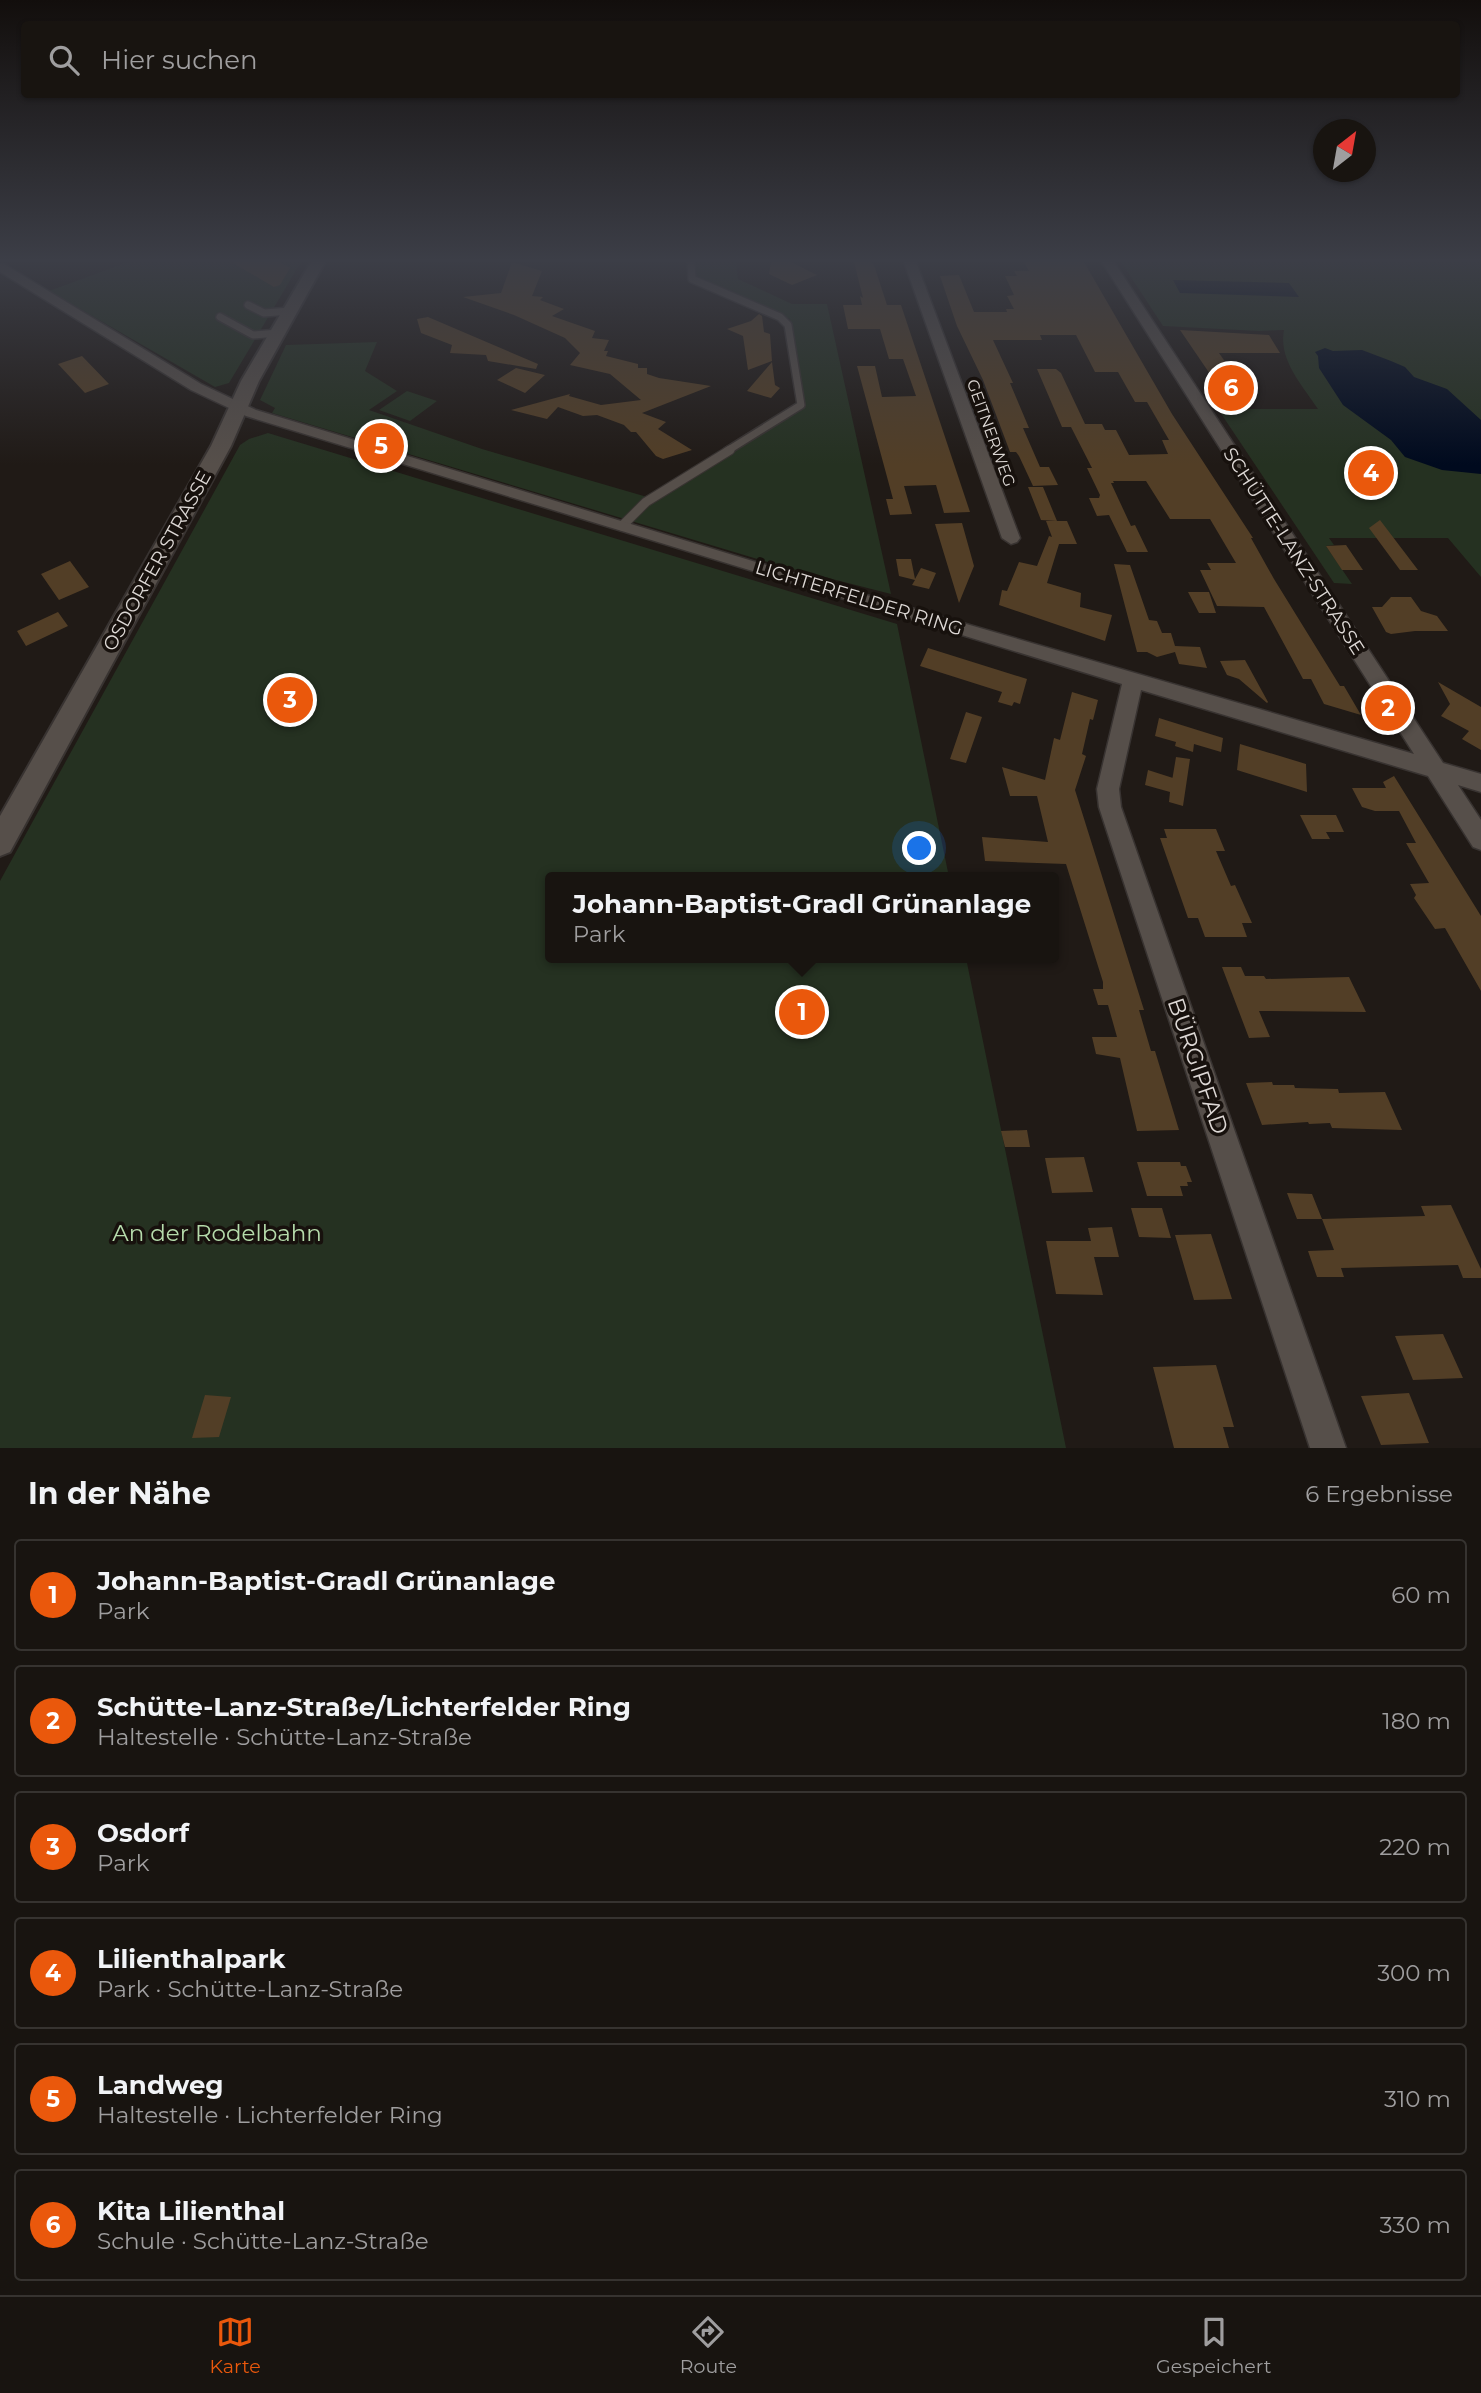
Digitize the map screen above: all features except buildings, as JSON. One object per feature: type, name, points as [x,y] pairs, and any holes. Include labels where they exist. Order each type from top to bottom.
[{"type":"street","name":"LICHTERFELDER RING","points":[[102,330],[196,387],[239,408],[622,526],[1481,783]]},
{"type":"street","name":"OSDORFER STRASSE","points":[[0,843],[221,446],[250,381],[280,330]]},
{"type":"street","name":"GEITNERWEG","points":[[935,330],[1011,538]]},
{"type":"street","name":"SCHÜTTE-LANZ-STRASSE","points":[[1152,330],[1481,839]]},
{"type":"street","name":"BÜRGIPFAD","points":[[1133,680],[1108,789],[1110,807],[1328,1448]]},
{"type":"lane","points":[[243,330],[253,335],[278,333]]},
{"type":"lane","points":[[622,526],[646,502],[800,405],[789,330]]},
{"type":"green space","points":[[116,330],[261,330],[229,383],[215,387]]},
{"type":"green space","points":[[792,330],[833,330],[891,594],[781,566],[272,413],[275,408],[260,400],[286,345],[377,342],[365,371],[397,391],[369,410],[482,449],[654,499],[803,406]]},
{"type":"green space","points":[[1232,330],[1481,330],[1481,577],[1448,538],[1329,538],[1334,545],[1326,546],[1352,584],[1334,583],[1218,409],[1318,409],[1288,362],[1283,341],[1284,330]]},
{"type":"green space","points":[[407,391],[437,401],[410,421],[379,410]]},
{"type":"green space","name":"An der Rodelbahn","points":[[268,433],[897,624],[948,872],[545,872],[545,963],[967,963],[1066,1448],[0,1448],[0,881],[240,445]]},
{"type":"water","points":[[1325,348],[1333,351],[1362,350],[1405,367],[1414,377],[1447,389],[1481,420],[1481,474],[1442,470],[1405,457],[1391,440],[1343,405],[1319,368],[1315,352]]},
{"type":"place","name":"Kita Lilienthal","points":[[1231,388]]},
{"type":"place","name":"Landweg","points":[[381,446]]},
{"type":"place","name":"Lilienthalpark","points":[[1371,473]]},
{"type":"place","name":"Osdorf","points":[[290,700]]},
{"type":"place","name":"Schütte-Lanz-Straße/Lichterfelder Ring","points":[[1388,708]]},
{"type":"place","name":"Johann-Baptist-Gradl Grünanlage","points":[[802,1012]]}]
